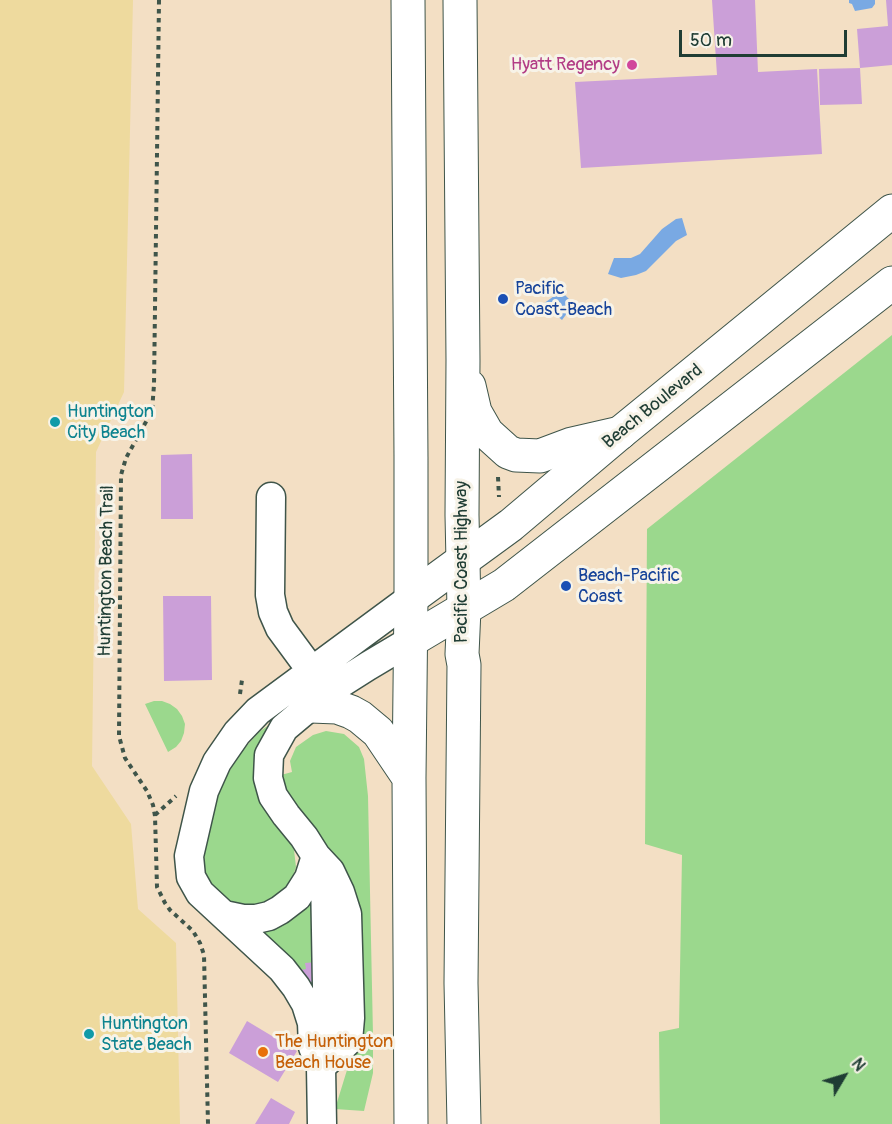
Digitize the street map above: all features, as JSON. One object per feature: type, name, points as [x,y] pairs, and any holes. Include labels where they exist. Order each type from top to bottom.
[{"type":"main road","points":[[408,0],[411,1124]]},
{"type":"main road","name":"Pacific Coast Highway","points":[[460,0],[463,360],[461,454],[464,609],[461,983],[464,1124]]},
{"type":"main road","name":"Beach Boulevard","points":[[411,598],[511,525],[892,212]]},
{"type":"main road","points":[[410,641],[504,585],[892,283]]},
{"type":"main road","points":[[463,360],[475,412],[488,433],[508,452],[516,455],[540,456],[572,444],[621,433]]},
{"type":"main road","points":[[316,690],[337,707],[360,717],[378,732],[409,778]]},
{"type":"lane","points":[[271,496],[270,595],[273,612],[316,690]]},
{"type":"lane","points":[[325,1063],[348,1041],[350,1018],[347,914],[330,871],[273,796],[267,768],[269,755],[284,728],[316,690],[411,598]]},
{"type":"lane","points":[[322,1124],[325,1063],[314,1047],[312,1023],[306,1004],[282,969],[201,893],[191,877],[189,856],[204,791],[217,762],[237,733],[258,711],[316,690],[368,666],[410,641]]},
{"type":"lane","points":[[224,915],[256,919],[280,910],[297,897],[320,860]]},
{"type":"path","name":"Huntington Beach Trail","points":[[159,0],[154,385],[152,411],[126,458],[122,475],[119,736],[124,758],[147,791],[153,805],[157,887],[170,910],[193,931],[204,955],[208,1124]]},
{"type":"path","points":[[498,474],[500,497]]},
{"type":"path","points":[[490,495],[499,488]]},
{"type":"green space","points":[[892,335],[892,1124],[660,1124],[659,1032],[679,1028],[682,855],[645,844],[647,529]]},
{"type":"green space","points":[[162,701],[177,709],[185,724],[181,741],[168,752],[145,704]]},
{"type":"green space","points":[[273,722],[296,867],[291,882],[280,895],[267,904],[242,907],[220,898],[210,885],[204,868],[205,838],[219,788],[242,751],[259,732]]},
{"type":"green space","points":[[326,731],[344,734],[359,747],[364,759],[368,796],[373,1073],[364,1111],[335,1109],[355,1044],[348,876],[284,790],[281,775],[292,772],[290,761],[296,747],[313,735]]},
{"type":"green space","points":[[312,898],[320,996],[258,936]]},
{"type":"sand","name":"Huntington City Beach","points":[[0,0],[133,0],[124,392],[96,452],[92,766],[131,824],[138,909],[176,943],[180,1124],[0,1124]]},
{"type":"water","points":[[849,0],[875,0],[875,4],[872,8],[855,11]]},
{"type":"water","points":[[682,218],[687,235],[676,241],[646,271],[621,278],[608,274],[614,258],[631,258],[640,254],[662,229],[676,219]]},
{"type":"water","points":[[561,291],[574,304],[562,320],[543,304]]},
{"type":"building","points":[[712,0],[755,0],[758,72],[817,69],[822,154],[581,168],[575,82],[717,75]]},
{"type":"building","points":[[886,0],[892,0],[892,65],[860,68],[857,29],[888,26]]},
{"type":"building","points":[[860,68],[862,104],[820,105],[819,69]]},
{"type":"building","points":[[192,454],[193,519],[161,519],[161,455]]},
{"type":"building","points":[[163,596],[211,596],[212,680],[164,681]]},
{"type":"building","points":[[317,962],[319,983],[302,982],[299,970],[306,969],[305,963]]},
{"type":"building","name":"The Huntington Beach House","points":[[247,1021],[297,1051],[278,1082],[229,1053]]},
{"type":"building","points":[[271,1098],[295,1112],[289,1124],[255,1124]]},
{"type":"place","name":"Hyatt Regency","points":[[632,65]]},
{"type":"place","name":"Pacific Coast-Beach","points":[[503,299]]},
{"type":"place","name":"Huntington City Beach","points":[[55,422]]},
{"type":"place","name":"Beach-Pacific Coast","points":[[566,586]]},
{"type":"place","name":"Huntington State Beach","points":[[89,1034]]},
{"type":"place","name":"The Huntington Beach House","points":[[263,1052]]}]
